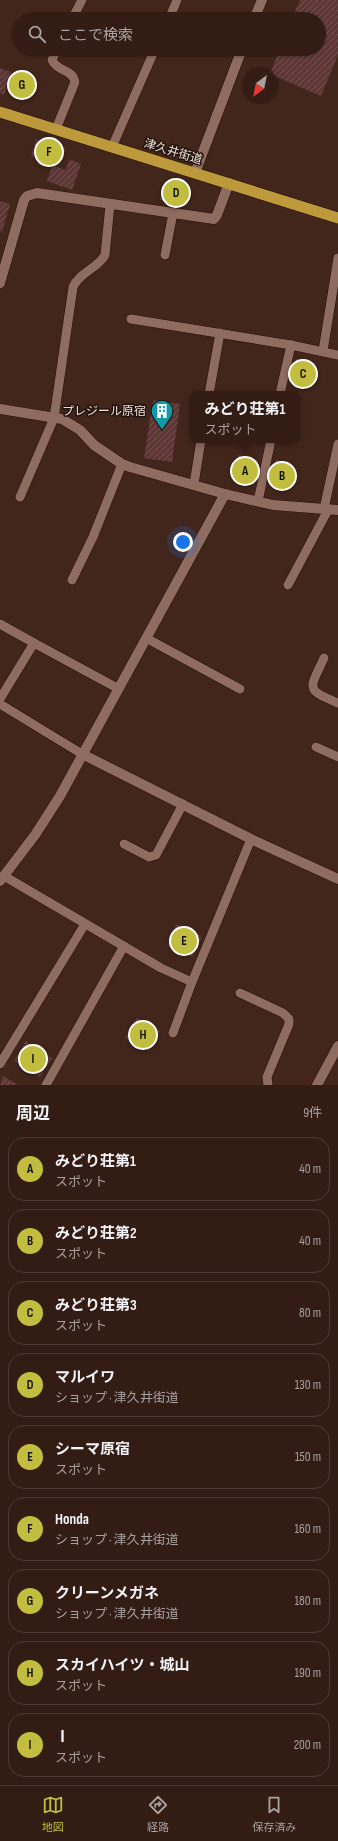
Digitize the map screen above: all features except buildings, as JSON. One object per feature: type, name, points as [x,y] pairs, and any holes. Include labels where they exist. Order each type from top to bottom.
[{"type":"highway","name":"津久井街道","points":[[0,112],[338,218]]},
{"type":"street","points":[[257,12],[262,0]]},
{"type":"street","points":[[195,173],[239,56]]},
{"type":"street","points":[[0,283],[24,200],[27,196],[37,194],[214,219],[217,215],[229,183]]},
{"type":"street","points":[[0,409],[54,418],[70,423],[80,430],[94,446],[122,464],[224,494],[290,507],[330,510]]},
{"type":"street","points":[[2,878],[35,835],[60,796],[224,494]]},
{"type":"street","points":[[82,754],[251,839],[338,879]]},
{"type":"street","points":[[321,1083],[338,1046]]},
{"type":"lane","points":[[76,12],[82,0]]},
{"type":"lane","points":[[172,12],[177,0]]},
{"type":"lane","points":[[54,56],[52,60],[55,66],[71,73],[75,82],[56,129]]},
{"type":"lane","points":[[112,147],[152,56]]},
{"type":"lane","points":[[20,497],[54,418],[74,287],[78,280],[101,261],[105,255],[110,204]]},
{"type":"lane","points":[[165,255],[173,213]]},
{"type":"lane","points":[[323,350],[338,258]]},
{"type":"lane","points":[[131,319],[323,350],[338,355]]},
{"type":"lane","points":[[210,391],[220,333]]},
{"type":"lane","points":[[281,391],[291,345]]},
{"type":"lane","points":[[194,484],[201,443]]},
{"type":"lane","points":[[258,501],[270,443]]},
{"type":"lane","points":[[288,584],[330,510],[338,444]]},
{"type":"lane","points":[[72,580],[93,537],[122,464]]},
{"type":"lane","points":[[0,624],[119,689]]},
{"type":"lane","points":[[146,638],[240,689]]},
{"type":"lane","points":[[0,699],[34,643]]},
{"type":"lane","points":[[324,658],[312,684],[313,690],[316,694],[338,703]]},
{"type":"lane","points":[[0,704],[82,754]]},
{"type":"lane","points":[[316,747],[338,757]]},
{"type":"lane","points":[[124,844],[149,857],[156,855],[183,804]]},
{"type":"lane","points":[[173,1033],[192,982],[251,839]]},
{"type":"lane","points":[[2,878],[161,968],[192,982]]},
{"type":"lane","points":[[0,1064],[85,924]]},
{"type":"lane","points":[[46,1085],[124,946]]},
{"type":"lane","points":[[240,993],[284,1013],[289,1020],[289,1024],[267,1077],[268,1085]]},
{"type":"place","name":"クリーンメガネ","points":[[22,85]]},
{"type":"place","name":"Honda","points":[[49,152]]},
{"type":"place","name":"マルイワ","points":[[176,193]]},
{"type":"place","name":"みどり荘第3","points":[[303,374]]},
{"type":"place","name":"プレジール原宿","points":[[162,430]]},
{"type":"place","name":"みどり荘第1","points":[[245,471]]},
{"type":"place","name":"みどり荘第2","points":[[282,476]]},
{"type":"place","name":"シーマ原宿","points":[[184,941]]},
{"type":"place","name":"スカイハイツ・城山","points":[[143,1035]]},
{"type":"place","name":"Ⅰ","points":[[33,1059]]}]
